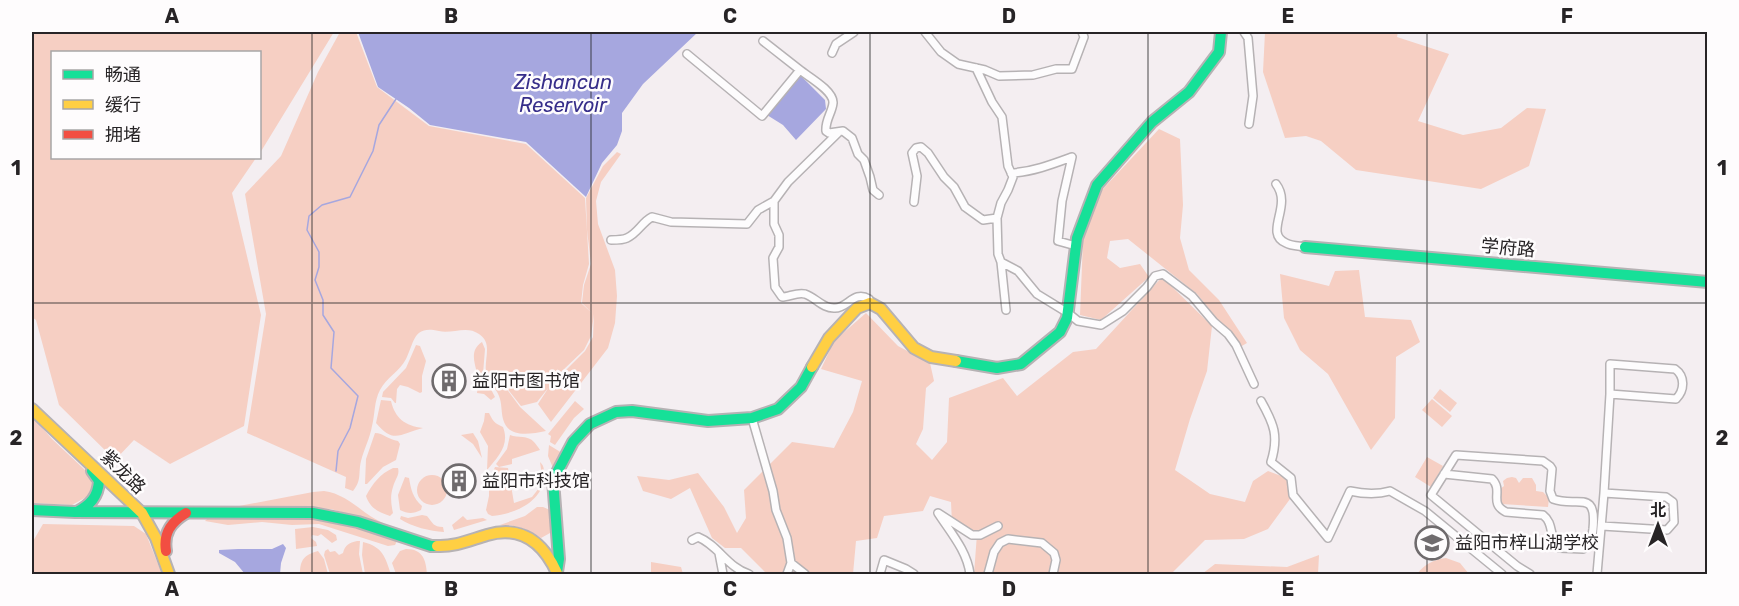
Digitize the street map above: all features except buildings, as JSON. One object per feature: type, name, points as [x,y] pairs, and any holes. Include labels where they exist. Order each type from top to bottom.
[{"type":"street","points":[[832,52],[836,44],[854,32]]},
{"type":"street","points":[[926,32],[941,52],[957,64],[999,76],[1033,75],[1056,69],[1072,69],[1084,38],[1082,32]]},
{"type":"street","points":[[774,201],[774,224],[779,235],[779,247],[773,258],[775,287],[782,297],[806,294],[831,308],[838,308],[855,297],[866,297],[870,303],[881,309],[914,348],[931,357],[997,368],[1021,364],[1060,332],[1067,318],[1077,238],[1096,185],[1152,122],[1189,92],[1220,52],[1221,32]]},
{"type":"street","points":[[1244,32],[1248,39],[1253,96],[1249,124]]},
{"type":"street","points":[[763,41],[831,95],[833,103],[825,131],[829,134],[843,131],[852,138],[858,154],[864,160],[873,190],[879,195]]},
{"type":"street","points":[[687,54],[762,116],[800,70]]},
{"type":"street","points":[[976,68],[992,102],[1002,117],[1008,166],[1013,177],[1000,203],[997,218],[998,254],[1006,310]]},
{"type":"street","points":[[611,240],[626,238],[635,233],[645,220],[652,217],[671,222],[747,224],[758,210],[774,201],[788,182],[839,132]]},
{"type":"street","points":[[914,202],[917,176],[912,153],[916,148],[921,147],[954,187],[965,207],[982,220],[997,218]]},
{"type":"street","points":[[1011,173],[1051,165],[1072,156],[1062,201],[1058,241],[1076,246]]},
{"type":"street","points":[[1276,184],[1282,195],[1282,208],[1276,232],[1278,237],[1286,243],[1305,247]]},
{"type":"street","name":"学府路","points":[[1305,247],[1707,282]]},
{"type":"street","points":[[1000,262],[1018,271],[1037,294],[1078,321],[1101,325],[1123,311],[1155,276],[1163,274],[1192,296],[1214,322],[1228,334],[1236,345],[1254,384]]},
{"type":"street","points":[[557,573],[559,559],[553,480],[573,442],[590,424],[616,412],[632,411],[698,421],[752,418],[778,409],[801,387],[829,338],[857,308],[870,303]]},
{"type":"street","points":[[1597,574],[1602,526],[1610,364],[1675,369],[1681,373],[1683,378],[1682,392],[1676,399],[1610,394]]},
{"type":"street","points":[[1261,401],[1268,412],[1275,433],[1276,446],[1271,462],[1291,478],[1293,495],[1328,538],[1350,491],[1368,494],[1390,492],[1425,511],[1502,574]]},
{"type":"street","name":"紫龙路","points":[[32,409],[142,513],[156,538],[171,574]]},
{"type":"street","points":[[752,418],[773,491],[776,510],[787,538],[791,563],[787,574]]},
{"type":"street","points":[[58,433],[74,455],[99,480],[96,496],[86,507],[75,512]]},
{"type":"street","points":[[1444,474],[1492,479],[1498,486],[1497,501],[1500,509],[1506,512],[1543,515],[1551,524],[1553,541],[1560,548],[1583,549],[1589,544],[1592,536],[1593,508],[1584,502],[1554,499],[1550,491],[1552,469],[1543,461],[1456,455],[1444,474],[1431,495],[1517,566],[1530,574]]},
{"type":"street","points":[[1602,526],[1667,530],[1674,522],[1675,506],[1671,499],[1666,497],[1604,493]]},
{"type":"street","points":[[32,510],[331,515],[421,543],[445,547],[456,546],[494,533],[506,532],[519,534],[536,542],[546,551],[557,573]]},
{"type":"street","points":[[171,574],[164,539],[170,525],[186,513]]},
{"type":"street","points":[[970,574],[964,553],[938,513],[972,535],[980,535],[998,526]]},
{"type":"street","points":[[536,542],[548,539],[557,529]]},
{"type":"street","points":[[692,540],[698,537],[708,541],[736,568],[749,574]]},
{"type":"street","points":[[987,574],[994,552],[1000,543],[1008,539],[1042,543],[1054,553],[1056,560],[1053,574]]},
{"type":"street","points":[[719,553],[723,574]]},
{"type":"street","points":[[880,574],[884,560],[914,574]]},
{"type":"street","points":[[791,563],[805,574]]},
{"type":"shaded area","points":[[32,32],[334,32],[261,151],[261,51],[51,51],[51,159],[255,159],[232,193],[261,315],[244,426],[170,464],[134,440],[115,460],[59,405],[36,320],[32,317]]},
{"type":"shaded area","points":[[340,32],[356,32],[377,87],[429,126],[526,144],[585,198],[589,264],[583,285],[581,303],[593,314],[582,303],[584,285],[591,264],[586,198],[603,166],[617,152],[621,154],[601,182],[596,201],[598,224],[615,270],[617,296],[615,323],[608,348],[551,422],[538,404],[549,387],[537,402],[521,406],[495,373],[520,407],[546,431],[520,434],[510,430],[506,425],[501,401],[486,372],[486,342],[479,334],[470,330],[444,332],[424,330],[416,336],[406,359],[378,394],[371,430],[361,461],[359,480],[353,491],[345,488],[346,477],[247,433],[266,314],[245,194],[281,156],[318,72]],"holes":[[[594,314],[593,337],[585,351],[549,387],[584,350],[591,336]]]},
{"type":"shaded area","points":[[1265,32],[1398,32],[1397,37],[1449,54],[1418,121],[1463,135],[1501,128],[1527,108],[1546,109],[1529,166],[1481,189],[1356,170],[1321,141],[1306,136],[1285,138],[1263,72]]},
{"type":"shaded area","points":[[1159,129],[1180,139],[1183,205],[1180,238],[1189,270],[1219,300],[1247,343],[1240,347],[1197,294],[1128,239],[1110,241],[1107,258],[1120,268],[1140,264],[1149,277],[1101,320],[1080,315],[1083,240],[1101,191]]},
{"type":"shaded area","points":[[1359,270],[1365,317],[1411,320],[1420,342],[1396,357],[1395,418],[1371,450],[1328,374],[1300,350],[1284,318],[1280,274],[1329,286],[1335,271]]},
{"type":"shaded area","points":[[1162,277],[1212,326],[1207,371],[1175,470],[1210,494],[1245,502],[1253,481],[1268,471],[1289,479],[1290,499],[1268,529],[1244,539],[1205,540],[1171,574],[974,574],[977,534],[952,523],[951,502],[930,496],[923,511],[884,516],[877,538],[856,541],[853,574],[796,574],[789,569],[781,574],[767,574],[741,548],[725,548],[712,538],[690,488],[671,499],[643,491],[637,476],[669,480],[698,473],[724,507],[737,533],[746,518],[744,490],[792,442],[834,448],[853,412],[862,381],[821,369],[834,341],[866,313],[898,346],[930,363],[934,381],[926,388],[923,429],[916,444],[932,460],[947,442],[949,398],[1003,378],[1017,396],[1073,352],[1096,349]]},
{"type":"shaded area","points":[[482,342],[485,349],[483,374],[495,397],[491,400],[484,394],[477,393],[478,378],[474,352]]},
{"type":"shaded area","points":[[416,345],[420,346],[426,361],[422,376],[422,392],[400,385],[397,389],[396,403],[391,398],[382,397],[383,392],[406,368]]},
{"type":"shaded area","points":[[1440,389],[1457,403],[1450,412],[1433,398]]},
{"type":"shaded area","points":[[1432,399],[1452,416],[1442,427],[1422,410]]},
{"type":"shaded area","points":[[381,400],[391,401],[395,412],[406,423],[423,428],[398,436],[382,430],[376,423]]},
{"type":"shaded area","points":[[575,401],[584,409],[574,418],[555,445],[550,442],[551,436],[548,434]]},
{"type":"shaded area","points":[[485,413],[489,413],[494,422],[503,427],[505,433],[502,450],[487,470],[488,446],[480,432]]},
{"type":"shaded area","points":[[32,416],[52,439],[85,470],[91,479],[90,495],[72,505],[32,503]]},
{"type":"shaded area","points":[[375,433],[398,441],[400,444],[396,460],[383,467],[365,484],[366,459]]},
{"type":"shaded area","points":[[473,433],[478,441],[482,458],[473,444],[461,435]]},
{"type":"shaded area","points":[[510,435],[529,438],[540,450],[512,459],[512,464],[499,467],[496,464],[507,449]]},
{"type":"shaded area","points":[[549,445],[562,453],[553,468],[548,456]]},
{"type":"shaded area","points":[[1427,457],[1443,466],[1431,487],[1415,477]]},
{"type":"shaded area","points":[[540,462],[544,469],[543,483]]},
{"type":"shaded area","points":[[495,467],[508,468],[514,503],[532,497],[543,483],[534,499],[527,505],[501,515],[488,514],[486,510],[489,481]]},
{"type":"shaded area","points":[[393,468],[398,468],[398,473],[392,490],[393,513],[390,516],[375,509],[366,496],[377,479]]},
{"type":"shaded area","points":[[432,475],[443,479],[447,490],[443,501],[432,505],[421,501],[417,490],[421,479]]},
{"type":"shaded area","points":[[405,477],[409,478],[413,494],[422,506],[421,510],[408,513],[400,510],[398,495]]},
{"type":"shaded area","points":[[1512,477],[1516,478],[1519,483],[1523,478],[1532,478],[1536,491],[1543,492],[1549,498],[1548,507],[1501,504],[1500,489],[1504,486],[1503,481]]},
{"type":"shaded area","points":[[324,491],[348,500],[383,524],[331,509],[239,506],[313,492]]},
{"type":"shaded area","points":[[537,507],[550,510],[552,526],[550,533],[541,538],[522,528],[500,525],[525,516]]},
{"type":"shaded area","points":[[401,516],[408,518],[427,516],[435,525],[443,527],[444,532],[421,528],[400,519]]},
{"type":"shaded area","points":[[463,516],[467,520],[483,518],[487,520],[454,530],[452,525]]},
{"type":"shaded area","points":[[207,519],[319,519],[348,525],[397,541],[395,545],[388,546],[319,524],[292,525],[262,522],[228,525],[205,521]]},
{"type":"shaded area","points":[[43,524],[134,526],[146,534],[162,574],[32,574],[32,543]]},
{"type":"shaded area","points":[[313,527],[328,530],[336,535],[337,540],[332,543],[321,534],[312,535],[311,538],[317,546],[296,549],[295,529]]},
{"type":"shaded area","points":[[360,541],[359,554],[363,574],[330,574],[324,555],[325,551],[328,549],[330,552],[335,551],[339,555],[348,545]]},
{"type":"shaded area","points":[[363,542],[379,550],[391,574],[365,574],[362,555]]},
{"type":"shaded area","points":[[406,549],[420,553],[426,564],[427,574],[396,574],[392,563],[400,551]]},
{"type":"shaded area","points":[[318,551],[324,559],[328,574],[300,574],[304,559],[309,554]]},
{"type":"shaded area","points":[[1319,555],[1318,574],[1202,574],[1215,564],[1287,567]]},
{"type":"shaded area","points":[[1446,558],[1460,563],[1469,574],[1417,574],[1430,563]]},
{"type":"shaded area","points":[[651,562],[681,567],[683,574],[651,574]]},
{"type":"water","name":"Zishancun Reservoir","points":[[358,32],[698,32],[643,84],[622,113],[622,131],[617,145],[602,163],[586,197],[526,142],[430,125],[378,87]]},
{"type":"water","points":[[801,76],[825,100],[826,109],[796,140],[783,125],[767,115]]},
{"type":"water","points":[[283,544],[286,548],[280,574],[245,574],[235,562],[219,553],[219,550],[272,549]]},
{"type":"waterway","points":[[336,471],[338,451],[350,428],[358,396],[331,368],[334,332],[323,315],[323,300],[315,280],[319,267],[319,252],[307,230],[309,216],[322,205],[350,197],[373,151],[379,125],[396,99]]},
{"type":"traffic: fast","points":[[956,361],[997,368],[1021,364],[1060,332],[1067,318],[1077,238],[1097,185],[1152,122],[1189,92],[1219,52],[1221,32]]},
{"type":"traffic: fast","points":[[1305,247],[1708,282]]},
{"type":"traffic: fast","points":[[557,572],[559,559],[553,480],[573,442],[590,424],[616,412],[632,411],[708,421],[752,418],[778,409],[801,387],[812,367]]},
{"type":"traffic: fast","points":[[77,512],[86,506],[97,492],[99,481],[92,471]]},
{"type":"traffic: fast","points":[[32,510],[313,513],[358,522],[437,546]]},
{"type":"traffic: slow","points":[[812,367],[829,338],[857,308],[870,303],[881,309],[914,348],[931,357],[956,361]]},
{"type":"traffic: slow","points":[[32,409],[142,513],[156,538],[169,574]]},
{"type":"traffic: slow","points":[[437,546],[456,544],[499,532],[520,534],[538,545],[557,573]]},
{"type":"traffic: jam","points":[[166,551],[165,545],[169,529],[186,513]]},
{"type":"place","name":"益阳市图书馆","points":[[449,381]]},
{"type":"place","name":"益阳市科技馆","points":[[459,481]]},
{"type":"place","name":"益阳市梓山湖学校","points":[[1432,543]]}]
